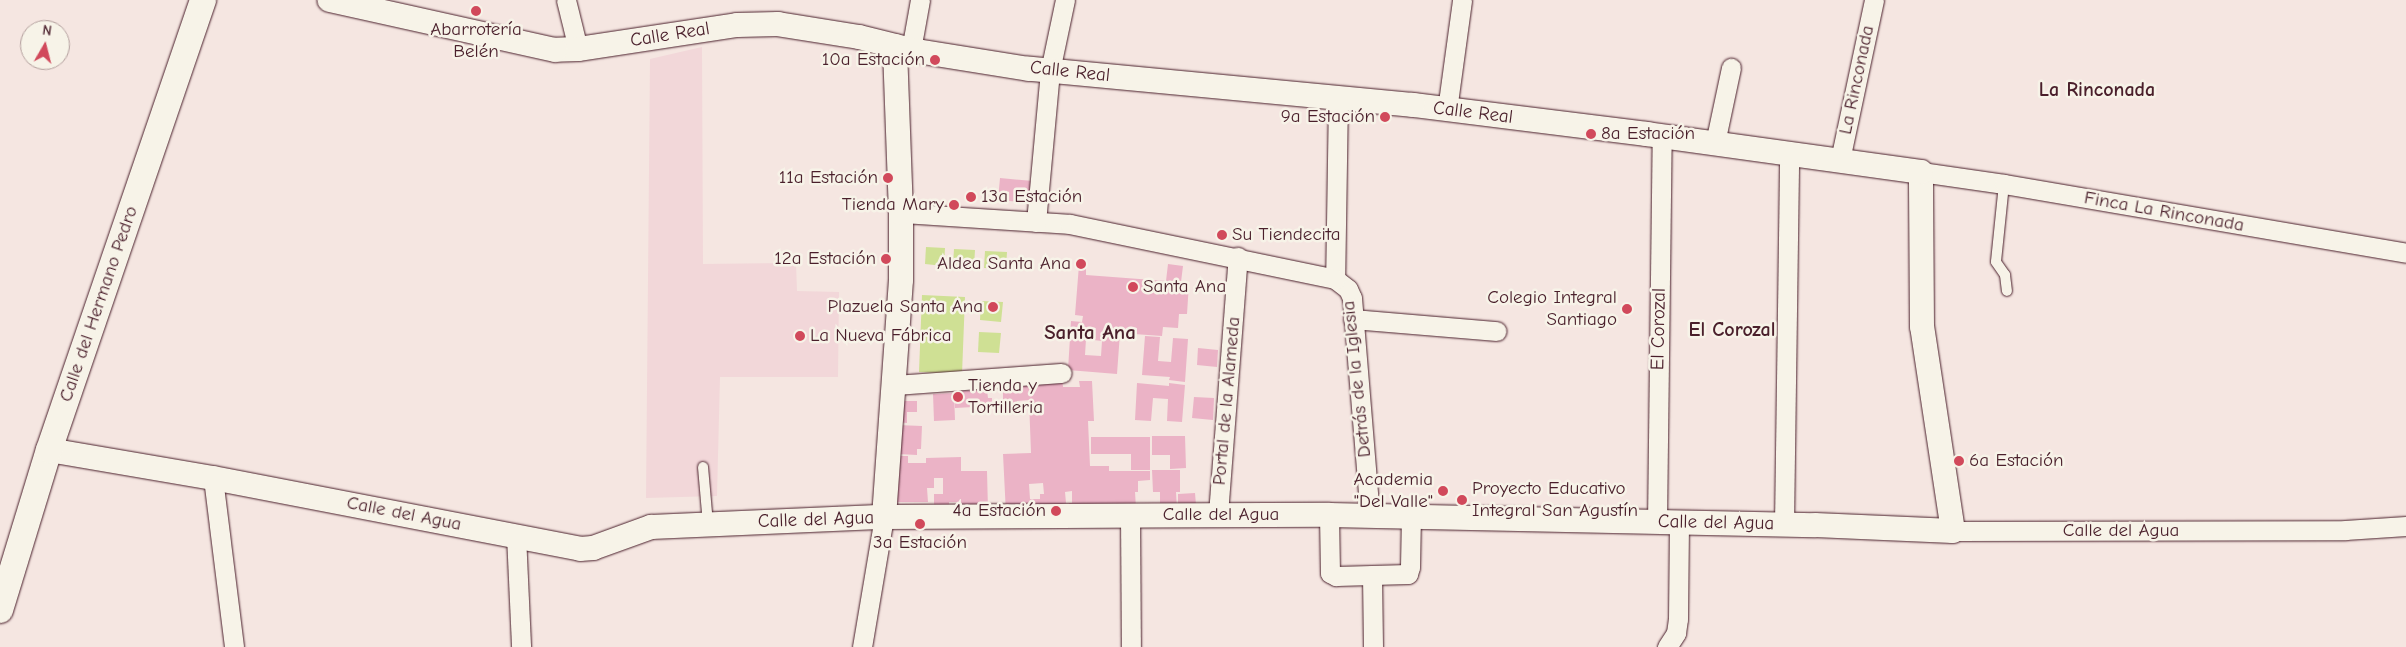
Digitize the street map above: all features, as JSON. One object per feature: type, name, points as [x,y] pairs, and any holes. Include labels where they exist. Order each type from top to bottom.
[{"type":"main road","name":"Calle del Hermano Pedro","points":[[0,610],[50,450],[203,0]]},
{"type":"street","name":"Calle Real","points":[[329,0],[555,50],[578,49],[737,25],[778,24],[859,37],[903,48],[1050,71],[1338,97],[1662,136],[1817,157]]},
{"type":"street","points":[[566,0],[578,49]]},
{"type":"street","points":[[862,647],[884,517],[894,385],[901,280],[903,48],[920,0]]},
{"type":"street","points":[[1036,222],[1050,71],[1065,0]]},
{"type":"street","points":[[1447,110],[1462,0]]},
{"type":"street","name":"La Rinconada","points":[[1840,160],[1874,0]]},
{"type":"street","points":[[1715,143],[1732,68]]},
{"type":"street","name":"Detrás de la Iglesia","points":[[1338,97],[1335,279],[1348,289],[1352,298],[1370,516]]},
{"type":"street","name":"El Corozal","points":[[1662,136],[1668,523],[1678,618],[1676,633],[1668,647]]},
{"type":"street","points":[[1784,525],[1789,153]]},
{"type":"street","name":"La Rinconada","points":[[1817,157],[1921,172]]},
{"type":"street","points":[[1921,172],[1922,327],[1952,531]]},
{"type":"street","name":"Finca La Rinconada","points":[[1921,172],[2004,184],[2406,253]]},
{"type":"street","points":[[901,213],[1070,224],[1238,257],[1335,279]]},
{"type":"street","name":"Portal de la Alameda","points":[[1218,514],[1238,257]]},
{"type":"street","points":[[1353,320],[1496,331]]},
{"type":"street","points":[[894,385],[1062,373]]},
{"type":"street","name":"Calle del Agua","points":[[50,450],[213,478],[586,549],[651,527],[884,517],[1329,515],[1784,525],[1952,531],[2406,526]]},
{"type":"street","points":[[213,478],[234,647]]},
{"type":"street","points":[[1130,515],[1131,647]]},
{"type":"street","points":[[1329,515],[1331,574],[1404,575],[1410,571],[1411,517]]},
{"type":"street","points":[[516,536],[521,647]]},
{"type":"street","points":[[1372,575],[1373,647]]},
{"type":"lane","points":[[2004,184],[1996,262],[2005,275],[2006,291]]},
{"type":"lane","points":[[703,467],[708,524]]},
{"type":"shaded area","points":[[702,47],[703,264],[796,263],[797,291],[839,292],[838,377],[720,377],[717,496],[646,498],[650,59]]},
{"type":"green space","points":[[926,247],[945,248],[944,266],[925,264]]},
{"type":"green space","points":[[954,249],[975,250],[974,267],[953,266]]},
{"type":"green space","points":[[985,251],[1007,252],[1006,269],[984,268]]},
{"type":"green space","points":[[922,295],[965,297],[962,374],[919,372]]},
{"type":"green space","points":[[981,301],[1003,302],[1001,322],[980,320]]},
{"type":"green space","points":[[979,332],[1001,333],[999,353],[978,352]]},
{"type":"building","points":[[1000,178],[1033,181],[1031,203],[998,200]]},
{"type":"building","points":[[1168,264],[1183,266],[1181,282],[1189,283],[1187,314],[1179,314],[1178,328],[1163,327],[1162,336],[1120,333],[1117,374],[1068,370],[1071,321],[1082,322],[1083,316],[1075,315],[1079,265],[1086,266],[1086,275],[1166,281]],"holes":[[[1086,339],[1102,341],[1101,356],[1085,355]]]},
{"type":"building","points":[[1145,336],[1160,337],[1158,361],[1171,362],[1173,338],[1188,339],[1185,382],[1169,380],[1170,377],[1142,375]]},
{"type":"building","points":[[1198,348],[1218,350],[1217,367],[1197,365]]},
{"type":"building","points":[[1062,377],[1063,387],[1080,387],[1079,381],[1092,381],[1094,421],[1088,421],[1090,466],[1109,466],[1109,471],[1150,471],[1150,480],[1138,481],[1138,492],[1135,492],[1136,508],[1069,511],[1069,503],[1072,503],[1072,491],[1065,492],[1066,503],[1062,504],[1062,511],[1006,514],[1003,454],[1031,453],[1029,400],[1017,401],[1017,405],[1003,405],[1003,386]],"holes":[[[1043,483],[1044,494],[1040,494],[1040,499],[1030,499],[1029,484]]]},
{"type":"building","points":[[1137,383],[1169,386],[1169,383],[1185,385],[1182,422],[1167,421],[1168,399],[1153,398],[1151,421],[1135,420]]},
{"type":"building","points":[[987,390],[988,398],[992,398],[992,406],[955,408],[954,391]]},
{"type":"building","points":[[954,393],[955,420],[934,421],[933,394]]},
{"type":"building","points":[[1194,397],[1214,398],[1213,420],[1192,418]]},
{"type":"building","points":[[898,401],[917,401],[917,412],[907,412],[907,423],[897,422]]},
{"type":"building","points":[[897,425],[922,426],[921,449],[917,449],[917,455],[898,454]]},
{"type":"building","points":[[1152,436],[1185,436],[1186,468],[1170,469],[1170,455],[1152,455]]},
{"type":"building","points":[[1091,437],[1150,437],[1150,470],[1131,470],[1131,454],[1091,454]]},
{"type":"building","points":[[896,456],[908,456],[908,463],[926,463],[926,458],[961,457],[961,471],[987,471],[988,510],[961,510],[961,502],[949,502],[949,512],[934,512],[934,494],[943,494],[943,478],[934,478],[934,488],[927,488],[928,502],[895,502]]},
{"type":"building","points":[[1152,470],[1180,470],[1180,492],[1176,492],[1177,510],[1160,510],[1160,492],[1153,492]]},
{"type":"building","points":[[1195,493],[1196,505],[1178,505],[1178,494]]},
{"type":"place","name":"Abarrotería Belén","points":[[476,11]]},
{"type":"place","name":"10a Estación","points":[[935,60]]},
{"type":"place","name":"9a Estación","points":[[1385,117]]},
{"type":"place","name":"8a Estación","points":[[1591,134]]},
{"type":"place","name":"11a Estación","points":[[888,178]]},
{"type":"place","name":"13a Estación","points":[[971,197]]},
{"type":"place","name":"Tienda Mary","points":[[954,205]]},
{"type":"place","name":"Su Tiendecita","points":[[1222,235]]},
{"type":"place","name":"12a Estación","points":[[886,259]]},
{"type":"place","name":"Aldea Santa Ana","points":[[1081,264]]},
{"type":"place","name":"Santa Ana","points":[[1133,287]]},
{"type":"place","name":"Plazuela Santa Ana","points":[[993,307]]},
{"type":"place","name":"Colegio Integral Santiago","points":[[1627,309]]},
{"type":"place","name":"La Nueva Fábrica","points":[[800,336]]},
{"type":"place","name":"Tienda y Tortilleria","points":[[958,397]]},
{"type":"place","name":"6a Estación","points":[[1959,461]]},
{"type":"place","name":"Academia \"Del Valle\"","points":[[1443,491]]},
{"type":"place","name":"Proyecto Educativo Integral San Agustín","points":[[1462,500]]},
{"type":"place","name":"4a Estación","points":[[1056,511]]},
{"type":"place","name":"3a Estación","points":[[920,524]]},
{"type":"district","name":"La Rinconada","points":[[2097,89]]},
{"type":"district","name":"El Corozal","points":[[1732,329]]},
{"type":"district","name":"Santa Ana","points":[[1090,332]]}]
